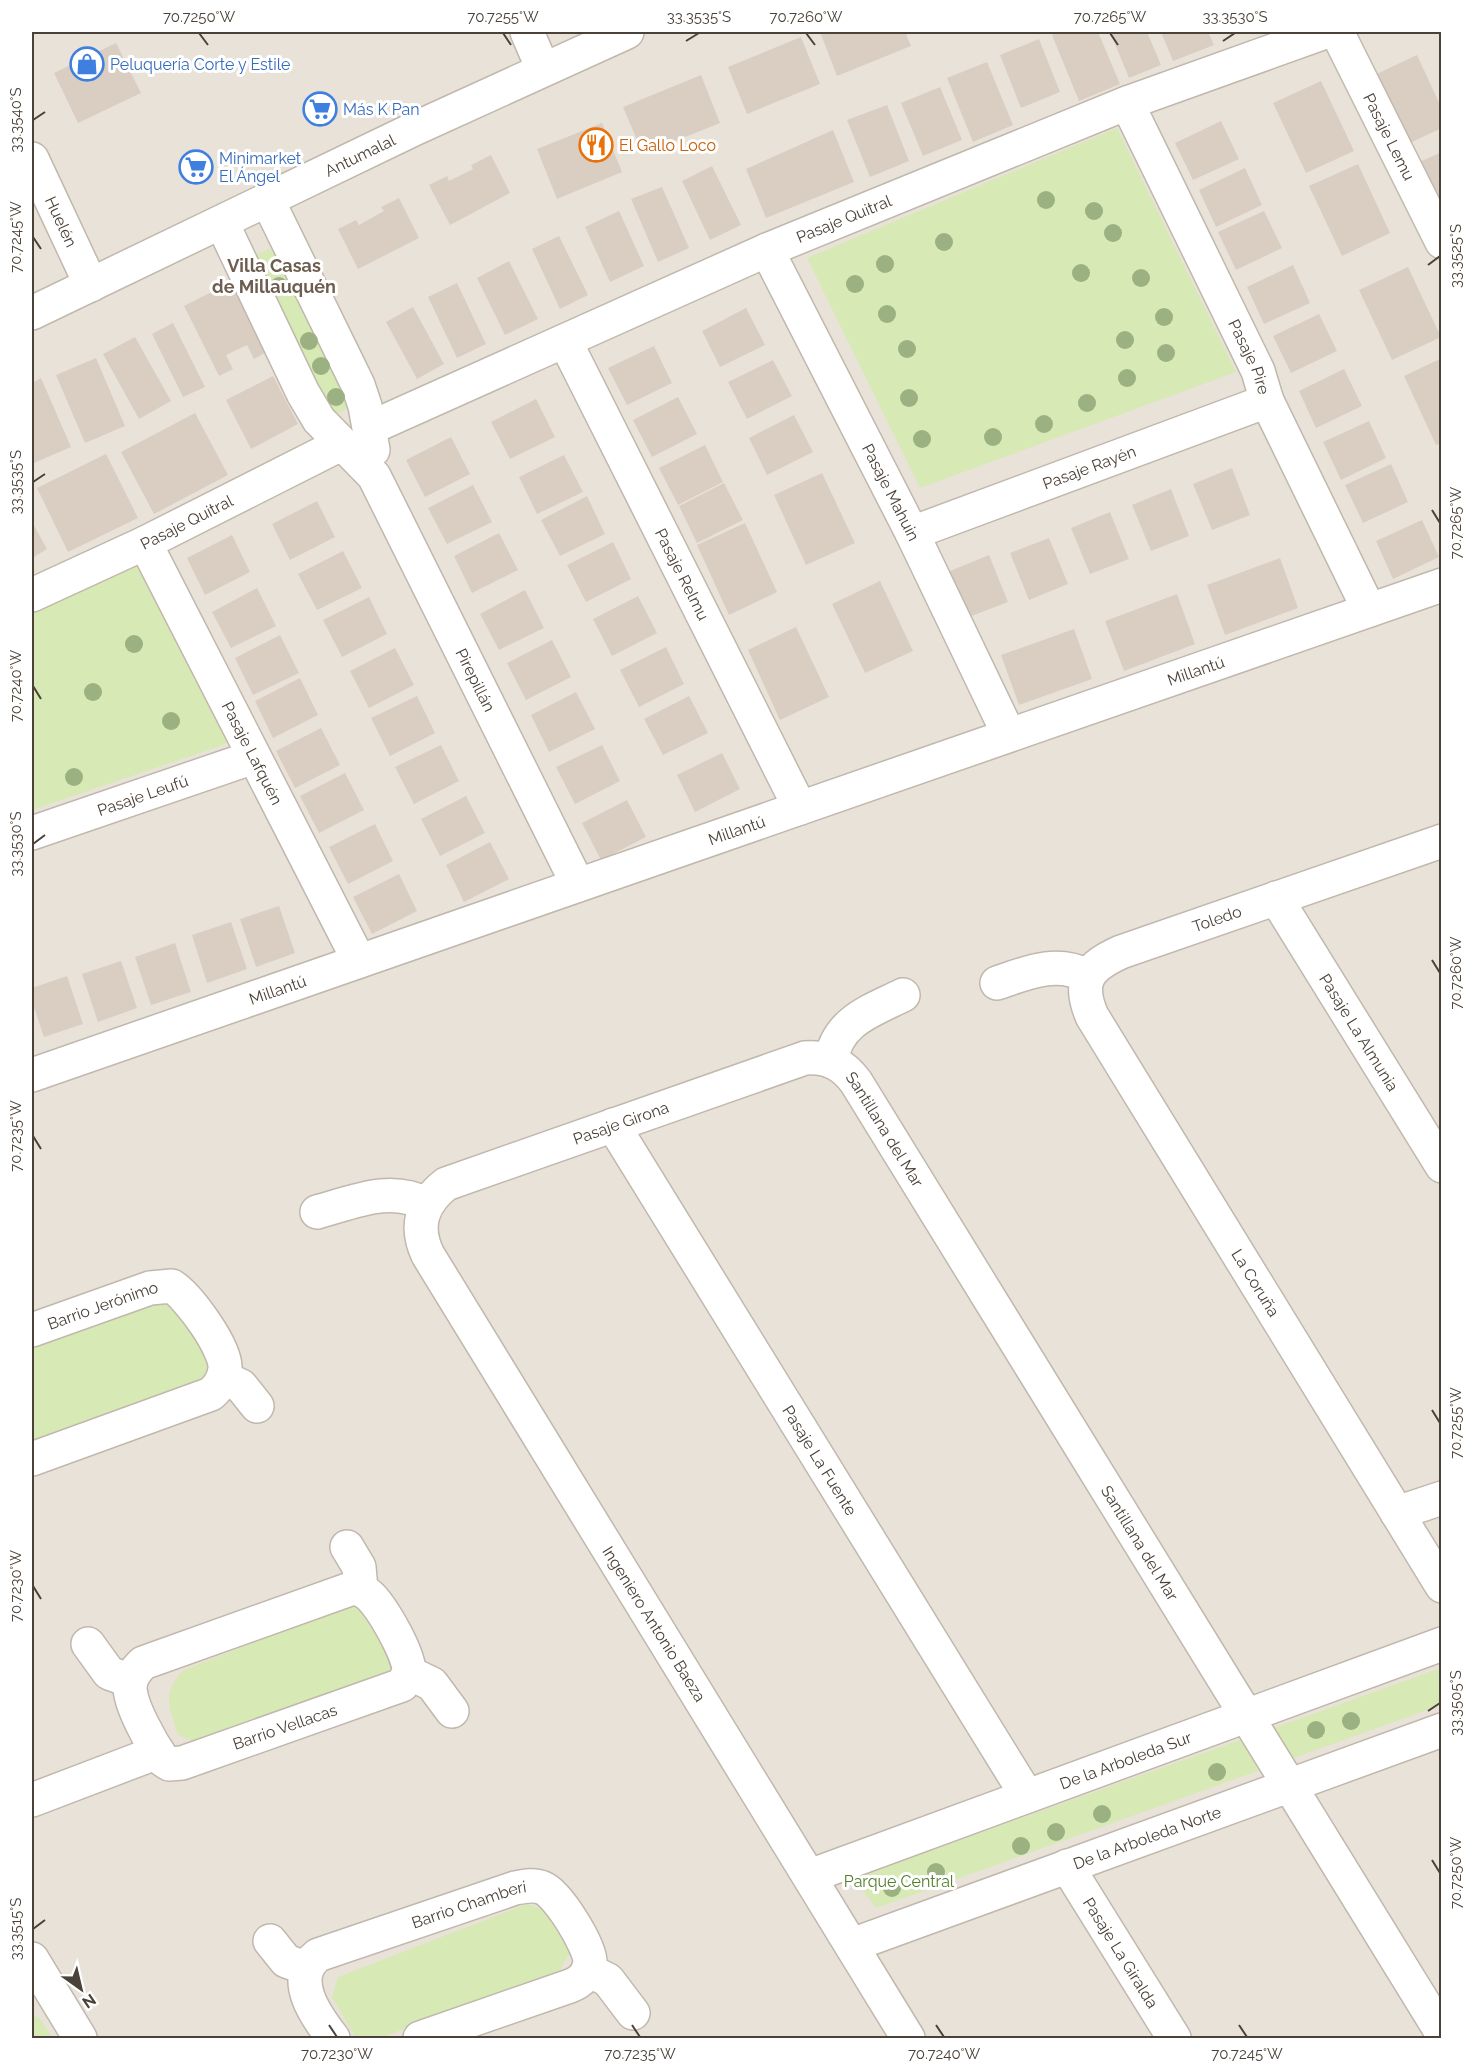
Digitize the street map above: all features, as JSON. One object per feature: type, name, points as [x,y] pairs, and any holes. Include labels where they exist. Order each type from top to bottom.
[{"type":"street","points":[[527,32],[543,69]]},
{"type":"street","name":"Antumalal","points":[[32,313],[543,69],[627,32]]},
{"type":"street","name":"Pasaje Quitral","points":[[370,428],[767,250],[1127,103],[1325,32]]},
{"type":"street","name":"Pasaje Lemu","points":[[1337,32],[1442,242]]},
{"type":"street","name":"Pasaje Pire","points":[[1127,103],[1258,370],[1267,401],[1369,610]]},
{"type":"street","name":"Huelén","points":[[32,159],[91,285]]},
{"type":"street","name":"Pirepillán","points":[[268,201],[358,385],[370,428],[374,476]]},
{"type":"street","name":"Pirepillán","points":[[222,223],[303,393],[319,420],[374,476],[578,885]]},
{"type":"street","name":"Pasaje Mahuin","points":[[767,250],[912,533],[1009,735]]},
{"type":"street","name":"Pasaje Relmu","points":[[565,341],[800,808]]},
{"type":"street","name":"Pasaje Rayén","points":[[912,533],[1267,401]]},
{"type":"street","name":"Pasaje Quitral","points":[[32,595],[145,543],[341,444]]},
{"type":"street","name":"Pasaje Lafquén","points":[[145,543],[359,961]]},
{"type":"street","name":"Millantú","points":[[32,1075],[1442,585]]},
{"type":"street","name":"Pasaje Leufú","points":[[32,832],[254,757]]},
{"type":"street","name":"Toledo","points":[[1088,976],[1101,963],[1121,952],[1442,841]]},
{"type":"street","name":"Pasaje La Almunia","points":[[1276,898],[1442,1166]]},
{"type":"street","points":[[997,983],[1051,967],[1065,967],[1088,976]]},
{"type":"street","name":"La Coruña","points":[[1088,976],[1084,986],[1085,999],[1092,1016],[1442,1586]]},
{"type":"street","points":[[831,1061],[833,1047],[848,1024],[903,995]]},
{"type":"street","name":"Pasaje Girona","points":[[426,1204],[446,1184],[613,1125],[792,1062],[818,1057],[831,1061]]},
{"type":"street","name":"Santillana del Mar","points":[[831,1061],[850,1073],[856,1082],[1442,2033]]},
{"type":"street","name":"Pasaje La Fuente","points":[[613,1125],[1027,1796]]},
{"type":"street","points":[[318,1212],[382,1194],[406,1196],[426,1204]]},
{"type":"street","name":"Ingeniero Antonio Baeza","points":[[426,1204],[420,1229],[428,1255],[909,2038]]},
{"type":"street","name":"Barrio Jerónimo","points":[[32,1330],[150,1288],[172,1286],[189,1299],[221,1351],[225,1369],[224,1378]]},
{"type":"street","points":[[32,1460],[212,1394],[224,1378],[241,1386],[257,1406]]},
{"type":"street","points":[[1397,1513],[1442,1498]]},
{"type":"street","points":[[347,1547],[359,1567],[361,1590]]},
{"type":"street","points":[[32,1800],[158,1752],[134,1705],[130,1681],[135,1670],[153,1659],[344,1589],[361,1590],[374,1600],[406,1655],[409,1673],[432,1684],[452,1711]]},
{"type":"street","points":[[88,1644],[109,1673],[130,1681]]},
{"type":"street","name":"De la Arboleda Sur","points":[[810,1876],[1442,1644]]},
{"type":"street","name":"Barrio Vellacas","points":[[158,1752],[169,1764],[182,1763],[396,1688],[407,1680],[409,1673]]},
{"type":"street","name":"De la Arboleda Norte","points":[[852,1945],[1442,1730]]},
{"type":"street","name":"Pasaje La Giralda","points":[[1067,1866],[1174,2038]]},
{"type":"street","name":"Barrio Chamberi","points":[[306,1968],[318,1955],[529,1886],[543,1888],[561,1904],[589,1953],[588,1970]]},
{"type":"street","points":[[270,1941],[286,1961],[306,1968],[304,1986],[333,2038]]},
{"type":"street","points":[[32,1960],[80,2038]]},
{"type":"street","points":[[420,2038],[570,1986],[584,1977],[588,1970],[608,1980],[633,2013]]},
{"type":"shaded area","points":[[32,32],[1441,32],[1441,2038],[32,2038]]},
{"type":"green space","points":[[1117,128],[1236,372],[920,488],[807,258]]},
{"type":"green space","points":[[269,249],[279,252],[350,403],[348,408],[340,413],[327,411],[254,256]]},
{"type":"green space","points":[[139,564],[228,741],[223,745],[32,810],[32,603]]},
{"type":"green space","points":[[173,1301],[212,1363],[203,1378],[195,1384],[32,1448],[32,1348],[137,1303]]},
{"type":"green space","points":[[356,1606],[368,1613],[398,1658],[390,1672],[199,1744],[178,1735],[169,1700],[172,1685],[184,1670],[341,1608]]},
{"type":"green space","name":"Parque Central","points":[[1441,1668],[1441,1705],[876,1908],[854,1878]]},
{"type":"green space","points":[[527,1904],[544,1910],[570,1953],[559,1971],[380,2038],[356,2038],[332,1997],[338,1977]]},
{"type":"green space","points":[[32,2013],[41,2020],[52,2038],[32,2038]]},
{"type":"building","points":[[820,32],[905,32],[911,46],[837,76]]},
{"type":"building","points":[[1061,32],[1098,32],[1120,84],[1079,101],[1052,35]]},
{"type":"building","points":[[1110,32],[1147,32],[1161,65],[1129,78]]},
{"type":"building","points":[[1161,32],[1208,32],[1214,45],[1173,61]]},
{"type":"building","points":[[801,37],[820,84],[747,114],[728,67]]},
{"type":"building","points":[[1039,39],[1060,92],[1021,108],[1000,55]]},
{"type":"building","points":[[116,43],[141,93],[78,123],[54,73]]},
{"type":"building","points":[[1417,55],[1442,109],[1442,128],[1401,147],[1368,78]]},
{"type":"building","points":[[987,62],[1013,125],[973,142],[947,78]]},
{"type":"building","points":[[701,75],[720,123],[643,154],[623,107]]},
{"type":"building","points":[[1321,81],[1354,151],[1306,173],[1273,103]]},
{"type":"building","points":[[940,87],[962,140],[923,156],[901,103]]},
{"type":"building","points":[[887,105],[909,161],[870,177],[847,120]]},
{"type":"building","points":[[1221,121],[1239,159],[1193,180],[1175,143]]},
{"type":"building","points":[[602,123],[622,172],[557,199],[537,149]]},
{"type":"building","points":[[833,130],[854,182],[766,218],[746,169]]},
{"type":"building","points":[[1442,152],[1442,216],[1417,163]]},
{"type":"building","points":[[491,155],[510,193],[450,225],[429,185],[447,176],[449,181],[473,169],[471,165]]},
{"type":"building","points":[[1358,164],[1390,233],[1342,256],[1309,186]]},
{"type":"building","points":[[712,166],[741,225],[710,240],[682,181]]},
{"type":"building","points":[[1245,168],[1262,205],[1216,227],[1199,190]]},
{"type":"building","points":[[662,187],[689,248],[658,262],[631,199]]},
{"type":"building","points":[[399,198],[419,238],[358,269],[338,229],[356,220],[359,225],[384,211],[381,207]]},
{"type":"building","points":[[619,211],[644,266],[610,282],[585,227]]},
{"type":"building","points":[[1264,211],[1282,248],[1236,270],[1218,232]]},
{"type":"building","points":[[559,236],[588,295],[560,309],[532,249]]},
{"type":"building","points":[[509,261],[538,319],[505,335],[477,278]]},
{"type":"building","points":[[1293,265],[1310,303],[1264,324],[1247,287]]},
{"type":"building","points":[[1408,267],[1441,337],[1392,360],[1359,290]]},
{"type":"building","points":[[235,280],[270,350],[254,359],[247,345],[226,355],[233,369],[219,376],[184,306]]},
{"type":"building","points":[[457,283],[486,344],[457,358],[428,297]]},
{"type":"building","points":[[413,307],[444,364],[417,379],[386,322]]},
{"type":"building","points":[[746,308],[765,345],[720,367],[702,331]]},
{"type":"building","points":[[1319,314],[1337,351],[1291,373],[1273,336]]},
{"type":"building","points":[[173,323],[205,387],[183,397],[152,334]]},
{"type":"building","points":[[135,337],[171,401],[139,419],[103,354]]},
{"type":"building","points":[[654,346],[672,383],[627,405],[608,368]]},
{"type":"building","points":[[96,358],[125,426],[85,443],[56,375]]},
{"type":"building","points":[[1442,358],[1442,443],[1436,445],[1404,376]]},
{"type":"building","points":[[773,360],[792,396],[747,419],[728,382]]},
{"type":"building","points":[[1344,369],[1362,406],[1316,428],[1299,391]]},
{"type":"building","points":[[273,376],[298,424],[251,449],[226,400]]},
{"type":"building","points":[[41,378],[71,447],[34,463],[32,457],[32,383]]},
{"type":"building","points":[[678,397],[697,434],[652,457],[633,420]]},
{"type":"building","points":[[536,399],[555,437],[510,459],[491,422]]},
{"type":"building","points":[[195,413],[228,475],[154,514],[121,452]]},
{"type":"building","points":[[794,415],[813,452],[767,475],[749,438]]},
{"type":"building","points":[[1369,421],[1386,458],[1341,480],[1323,442]]},
{"type":"building","points":[[451,437],[470,474],[425,497],[406,460]]},
{"type":"building","points":[[705,445],[723,482],[678,505],[659,468]]},
{"type":"building","points":[[106,454],[138,518],[68,552],[37,488]]},
{"type":"building","points":[[564,455],[583,492],[537,514],[519,477]]},
{"type":"building","points":[[1391,464],[1408,502],[1363,523],[1345,485]]},
{"type":"building","points":[[1232,468],[1250,515],[1212,530],[1193,484]]},
{"type":"building","points":[[822,473],[855,543],[806,565],[774,495]]},
{"type":"building","points":[[724,483],[743,520],[697,543],[679,506]]},
{"type":"building","points":[[473,485],[492,522],[447,544],[428,508]]},
{"type":"building","points":[[1171,489],[1189,536],[1151,551],[1132,505]]},
{"type":"building","points":[[587,496],[605,534],[560,556],[541,520]]},
{"type":"building","points":[[317,501],[335,537],[290,560],[272,524]]},
{"type":"building","points":[[1110,512],[1129,559],[1090,574],[1071,528]]},
{"type":"building","points":[[1422,520],[1439,557],[1393,579],[1376,541]]},
{"type":"building","points":[[32,522],[47,549],[32,558]]},
{"type":"building","points":[[745,523],[777,592],[729,615],[697,545]]},
{"type":"building","points":[[499,533],[518,570],[472,593],[454,556]]},
{"type":"building","points":[[232,535],[250,572],[205,595],[187,558]]},
{"type":"building","points":[[1049,538],[1068,584],[1029,600],[1010,553]]},
{"type":"building","points":[[613,542],[631,579],[586,602],[567,565]]},
{"type":"building","points":[[343,551],[362,588],[317,610],[298,574]]},
{"type":"building","points":[[989,555],[1008,602],[969,617],[950,571]]},
{"type":"building","points":[[1280,558],[1298,608],[1225,635],[1207,585]]},
{"type":"building","points":[[880,581],[913,651],[865,673],[832,604]]},
{"type":"building","points":[[257,588],[276,626],[231,648],[212,612]]},
{"type":"building","points":[[525,590],[544,628],[499,650],[480,614]]},
{"type":"building","points":[[1177,594],[1195,644],[1124,671],[1105,621]]},
{"type":"building","points":[[638,596],[657,633],[612,656],[593,619]]},
{"type":"building","points":[[369,597],[387,634],[342,657],[323,620]]},
{"type":"building","points":[[796,627],[829,697],[780,720],[748,650]]},
{"type":"building","points":[[1074,629],[1092,679],[1019,705],[1001,655]]},
{"type":"building","points":[[280,635],[299,673],[253,695],[235,658]]},
{"type":"building","points":[[552,640],[571,677],[526,700],[507,663]]},
{"type":"building","points":[[666,647],[684,684],[639,707],[620,670]]},
{"type":"building","points":[[395,648],[414,685],[369,708],[350,671]]},
{"type":"building","points":[[300,678],[318,715],[273,738],[255,701]]},
{"type":"building","points":[[576,692],[595,729],[549,752],[531,715]]},
{"type":"building","points":[[417,696],[435,733],[390,756],[371,718]]},
{"type":"building","points":[[689,696],[708,733],[663,755],[644,719]]},
{"type":"building","points":[[321,728],[340,765],[295,788],[276,751]]},
{"type":"building","points":[[441,745],[459,781],[414,804],[395,767]]},
{"type":"building","points":[[602,745],[620,781],[575,804],[556,767]]},
{"type":"building","points":[[722,753],[740,789],[695,812],[677,775]]},
{"type":"building","points":[[345,773],[364,810],[319,833],[300,796]]},
{"type":"building","points":[[466,796],[485,833],[440,856],[421,819]]},
{"type":"building","points":[[627,800],[646,837],[601,860],[582,823]]},
{"type":"building","points":[[375,824],[393,861],[348,884],[329,847]]},
{"type":"building","points":[[490,842],[509,879],[464,902],[446,865]]},
{"type":"building","points":[[399,874],[417,911],[372,934],[353,897]]},
{"type":"building","points":[[279,906],[295,953],[256,967],[240,919]]},
{"type":"building","points":[[231,922],[247,969],[207,983],[192,935]]},
{"type":"building","points":[[175,943],[191,992],[151,1005],[135,957]]},
{"type":"building","points":[[121,961],[137,1008],[98,1022],[82,974]]},
{"type":"building","points":[[67,976],[83,1024],[44,1037],[32,1001],[32,988]]},
{"type":"place","name":"Peluquería Corte y Estile","points":[[87,64]]},
{"type":"place","name":"Más K Pan","points":[[320,109]]},
{"type":"place","name":"El Gallo Loco","points":[[596,145]]},
{"type":"place","name":"Minimarket El Ángel","points":[[196,167]]},
{"type":"district","name":"Villa Casas de Millauquén","points":[[274,275]]}]
